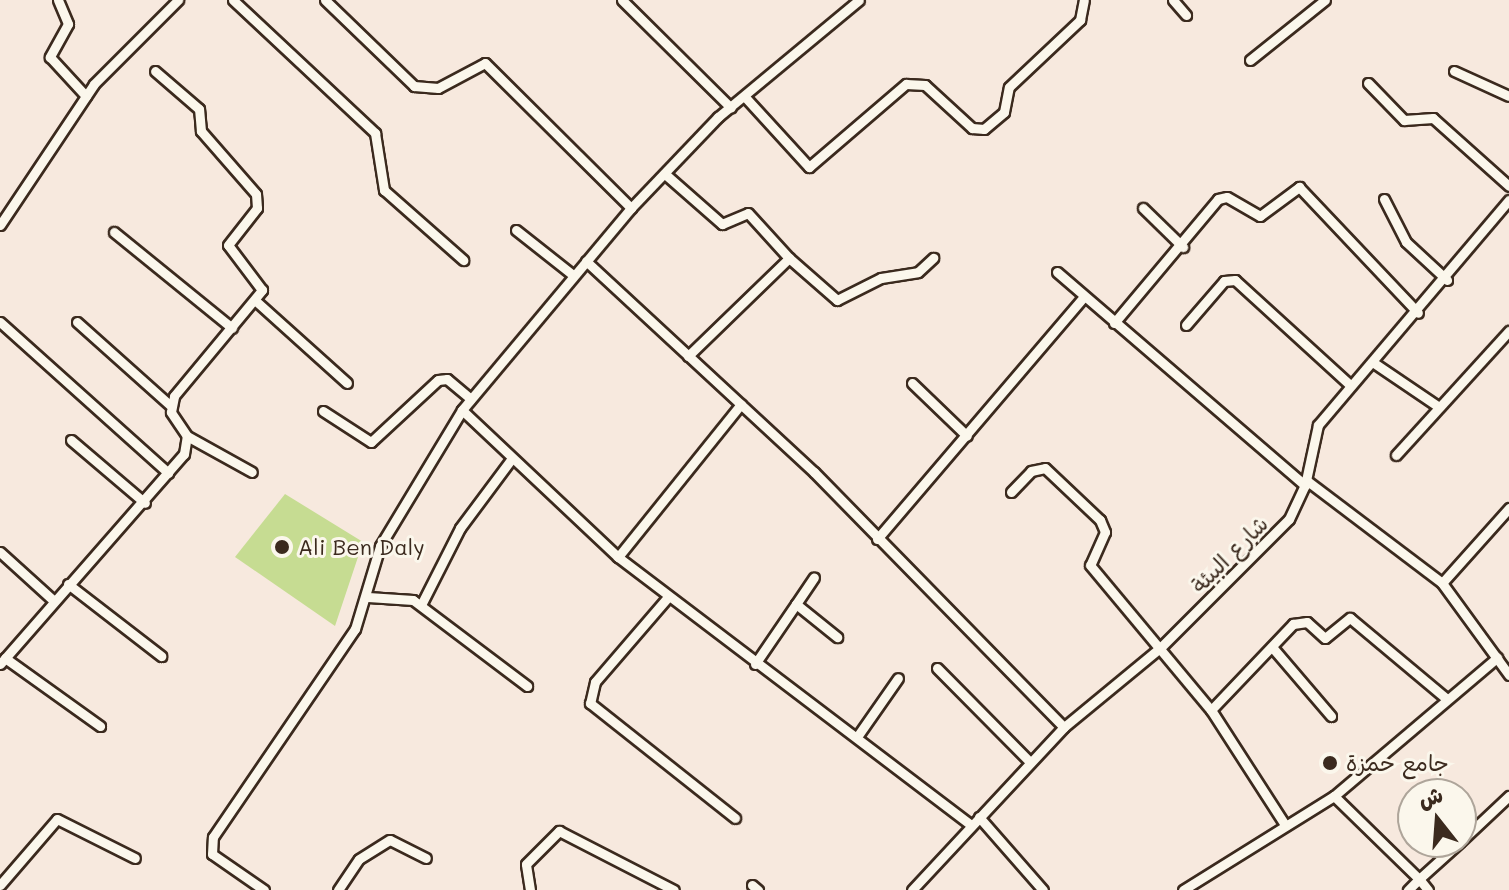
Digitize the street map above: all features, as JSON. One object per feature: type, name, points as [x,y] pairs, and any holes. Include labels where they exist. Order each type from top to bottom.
[{"type":"street","points":[[58,0],[68,24],[50,57],[86,96]]},
{"type":"street","points":[[0,225],[86,96],[178,0]]},
{"type":"street","points":[[233,0],[375,133],[384,190],[463,260]]},
{"type":"street","points":[[325,0],[414,86],[438,88],[481,62],[491,67],[631,208]]},
{"type":"street","points":[[622,0],[731,108]]},
{"type":"street","points":[[264,890],[212,854],[213,837],[355,629],[368,597],[380,546],[462,410],[631,208],[731,108],[859,0]]},
{"type":"street","points":[[745,97],[809,167],[906,84],[925,85],[972,128],[984,129],[1004,112],[1009,87],[1080,20],[1084,0]]},
{"type":"street","points":[[1173,0],[1186,15]]},
{"type":"street","points":[[1250,60],[1325,0]]},
{"type":"street","points":[[155,71],[199,109],[201,131],[256,194],[257,208],[228,245],[262,284],[257,302],[232,328],[171,406]]},
{"type":"street","points":[[1454,71],[1509,96]]},
{"type":"street","points":[[1368,83],[1407,122],[1433,118],[1509,186]]},
{"type":"street","points":[[665,174],[722,224],[748,213],[830,300],[892,274],[918,272],[933,258]]},
{"type":"street","points":[[1114,323],[1183,247],[1218,199],[1227,197],[1260,216],[1289,190],[1303,188],[1418,313]]},
{"type":"street","points":[[1384,199],[1406,242],[1447,280]]},
{"type":"street","points":[[1143,208],[1183,247]]},
{"type":"street","name":"شارع البيئة","points":[[912,890],[1064,727],[1160,648],[1289,519],[1306,482],[1311,435],[1350,385],[1374,363],[1507,208]]},
{"type":"street","points":[[516,230],[573,275]]},
{"type":"street","points":[[114,232],[232,328]]},
{"type":"street","points":[[688,356],[789,258]]},
{"type":"street","points":[[586,261],[741,404],[1064,727]]},
{"type":"street","points":[[1057,272],[1306,482],[1442,583],[1509,675]]},
{"type":"street","points":[[1186,325],[1224,281],[1235,280],[1350,385]]},
{"type":"street","points":[[877,539],[1084,297]]},
{"type":"street","points":[[257,302],[347,383]]},
{"type":"street","points":[[0,322],[168,473]]},
{"type":"street","points":[[77,322],[171,406],[187,436],[252,472]]},
{"type":"street","points":[[1396,455],[1509,331]]},
{"type":"street","points":[[1374,363],[1439,407]]},
{"type":"street","points":[[323,411],[371,442],[438,380],[447,379],[471,399]]},
{"type":"street","points":[[912,383],[967,436]]},
{"type":"street","points":[[618,557],[741,404]]},
{"type":"street","points":[[462,410],[510,461],[618,557],[755,664],[859,734],[971,825]]},
{"type":"street","points":[[100,726],[2,661],[53,600],[145,503],[184,454],[187,436]]},
{"type":"street","points":[[71,440],[145,503]]},
{"type":"street","points":[[421,605],[460,528],[510,461]]},
{"type":"street","points":[[1011,492],[1031,471],[1045,468],[1100,520],[1105,532],[1090,565],[1211,710],[1285,825]]},
{"type":"street","points":[[1442,583],[1509,508]]},
{"type":"street","points":[[0,552],[53,600]]},
{"type":"street","points":[[755,664],[814,577]]},
{"type":"street","points":[[68,584],[161,656]]},
{"type":"street","points":[[368,597],[403,595],[421,605],[440,627],[527,686]]},
{"type":"street","points":[[668,597],[595,682],[590,703],[735,818]]},
{"type":"street","points":[[796,604],[837,637]]},
{"type":"street","points":[[1211,710],[1297,622],[1325,638],[1356,618],[1447,699]]},
{"type":"street","points":[[1272,647],[1331,716]]},
{"type":"street","points":[[1183,890],[1334,796],[1497,658]]},
{"type":"street","points":[[937,668],[1030,762]]},
{"type":"street","points":[[859,734],[898,678]]},
{"type":"street","points":[[1334,796],[1428,890]]},
{"type":"street","points":[[1477,825],[1509,796]]},
{"type":"street","points":[[979,817],[1043,890]]},
{"type":"street","points":[[0,885],[57,819],[135,858]]},
{"type":"street","points":[[530,890],[526,864],[559,831],[674,890]]},
{"type":"street","points":[[338,890],[357,861],[390,840],[426,858]]},
{"type":"street","points":[[1408,890],[1442,858]]},
{"type":"green space","points":[[285,494],[363,542],[335,626],[235,557]]},
{"type":"place","name":"Ali Ben Daly","points":[[282,547]]},
{"type":"place","name":"جامع حمزة","points":[[1330,763]]}]
